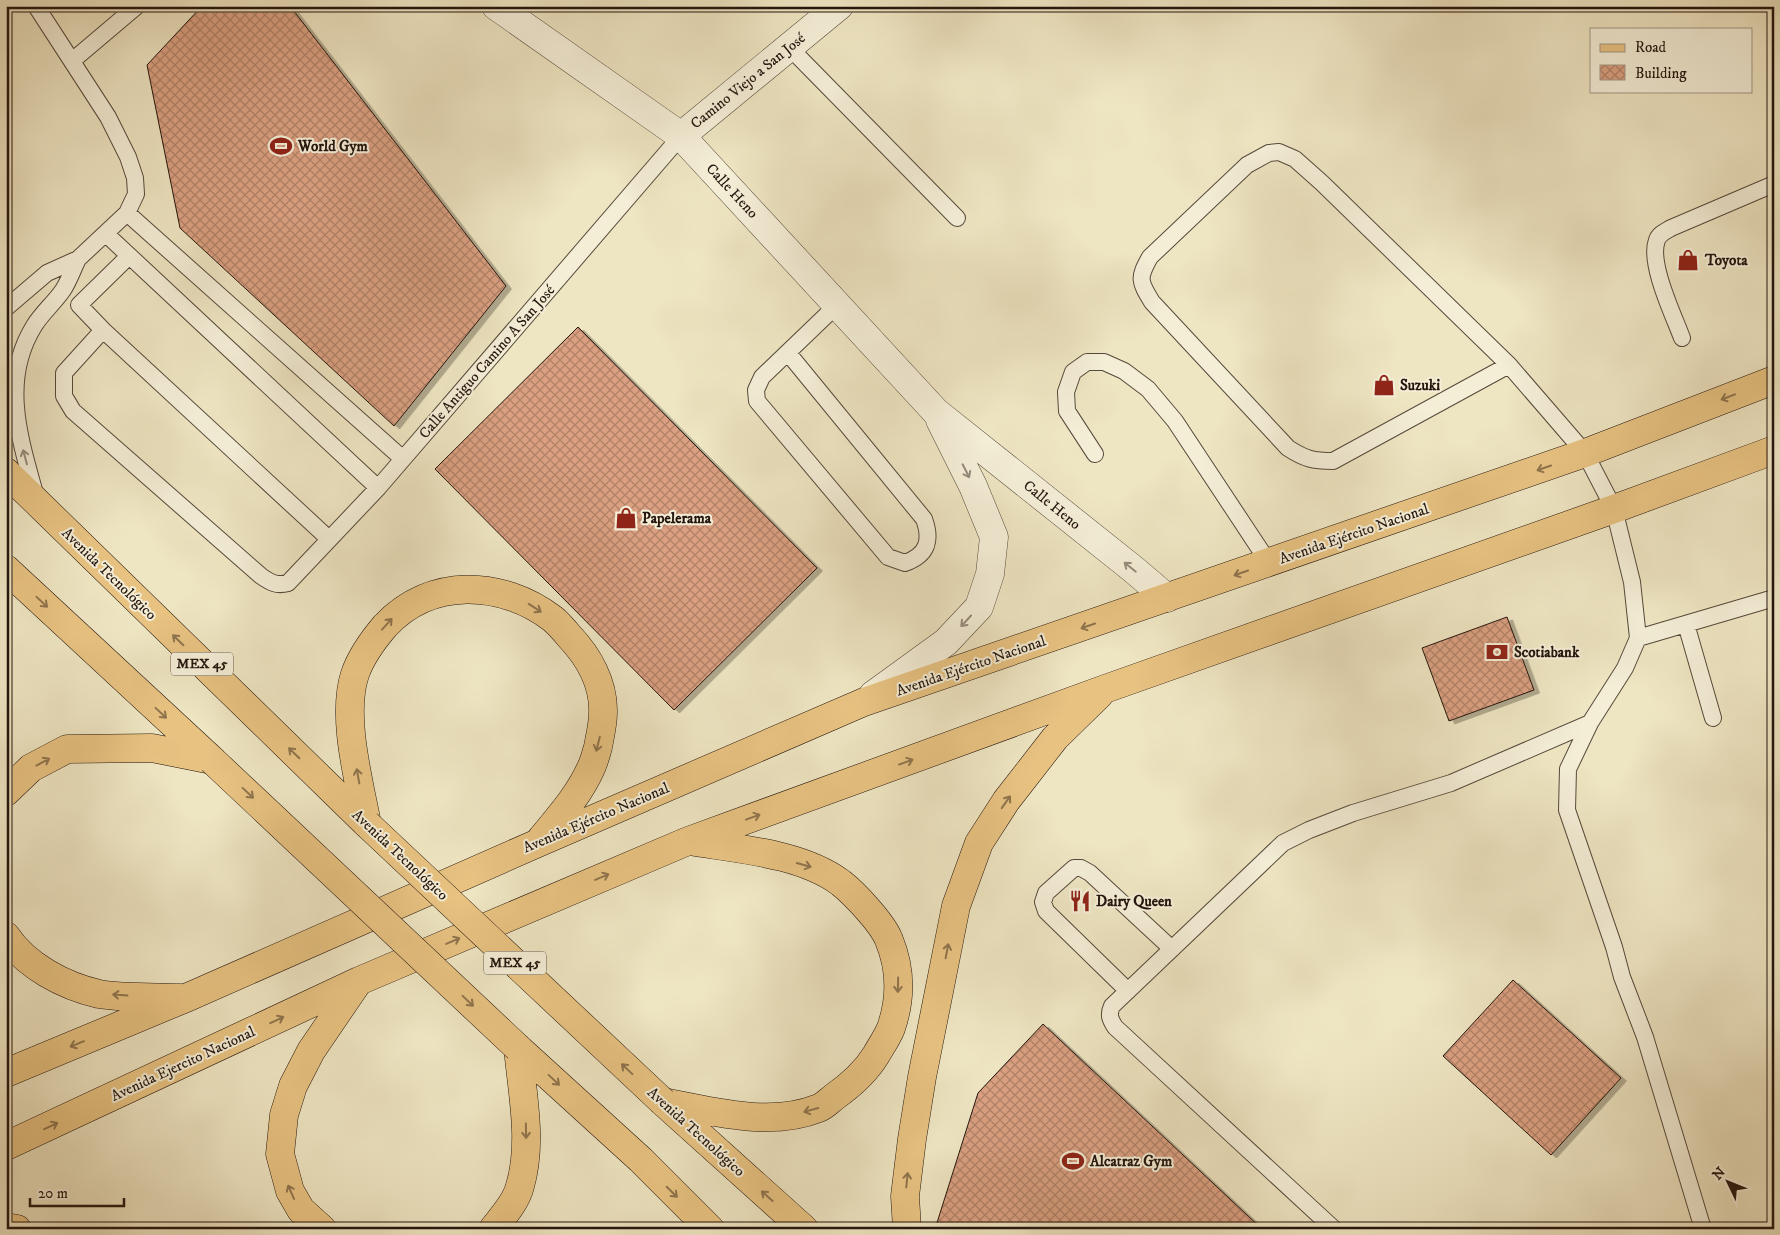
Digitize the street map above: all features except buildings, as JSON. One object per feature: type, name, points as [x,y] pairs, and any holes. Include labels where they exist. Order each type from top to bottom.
[{"type":"main road","name":"Avenida Ejército Nacional","points":[[186,998],[864,702],[1585,453],[1774,380]]},
{"type":"main road","points":[[322,1229],[301,1210],[290,1191],[280,1154],[284,1115],[293,1086],[311,1051],[359,981],[688,841],[1104,689],[1614,509],[1774,450]]},
{"type":"main road","name":"Avenida Tecnológico","points":[[6,472],[366,824],[663,1102],[804,1229]]},
{"type":"main road","points":[[6,569],[640,1160],[710,1229]]},
{"type":"main road","points":[[366,824],[352,741],[350,704],[355,674],[373,640],[397,614],[422,598],[455,589],[494,591],[528,603],[554,620],[583,651],[593,670],[601,692],[603,712],[601,732],[592,768],[573,799],[538,843]]},
{"type":"main road","points":[[907,1229],[905,1196],[912,1138],[922,1077],[956,906],[979,843],[1006,801],[1055,738],[1104,689]]},
{"type":"main road","points":[[6,792],[32,768],[67,749],[152,748],[212,760]]},
{"type":"main road","points":[[663,1102],[747,1117],[785,1117],[820,1108],[851,1085],[869,1066],[890,1030],[897,1007],[899,979],[889,939],[863,902],[840,882],[812,866],[768,855],[688,841]]},
{"type":"main road","points":[[6,936],[15,949],[39,968],[70,985],[100,994],[186,998]]},
{"type":"main road","name":"Avenida Ejercito Nacional","points":[[6,1146],[359,981]]},
{"type":"main road","points":[[6,1073],[186,998]]},
{"type":"main road","points":[[493,1229],[510,1207],[520,1187],[526,1150],[525,1116],[518,1048]]},
{"type":"main road","points":[[6,1227],[17,1229]]},
{"type":"street","name":"Calle Heno","points":[[496,6],[681,136],[936,412],[1167,598]]},
{"type":"street","name":"Camino Viejo a San José","points":[[681,136],[839,6]]},
{"type":"street","name":"Calle Heno","points":[[864,702],[946,642],[979,608],[990,574],[994,537],[973,486],[936,412]]},
{"type":"lane","points":[[6,308],[47,273],[78,259],[127,213],[136,194],[135,178],[128,157],[108,117],[36,6]]},
{"type":"lane","points":[[72,61],[137,6]]},
{"type":"lane","points":[[789,47],[956,218]]},
{"type":"lane","name":"Calle Antiguo Camino A San José","points":[[103,330],[64,373],[64,396],[73,411],[261,576],[274,584],[288,583],[378,488],[681,136]]},
{"type":"lane","points":[[1509,365],[1333,460],[1316,461],[1305,459],[1288,448],[1152,302],[1142,286],[1142,272],[1150,257],[1247,164],[1269,153],[1279,152],[1294,159],[1322,183],[1509,365],[1585,453],[1614,509],[1632,582],[1638,638],[1625,668],[1590,724],[1568,769],[1567,810],[1614,947],[1622,977],[1645,1038],[1702,1229]]},
{"type":"lane","points":[[1682,338],[1656,268],[1654,250],[1657,239],[1663,232],[1671,228],[1774,184]]},
{"type":"lane","points":[[127,213],[403,459]]},
{"type":"lane","points":[[106,234],[378,488]]},
{"type":"lane","points":[[79,305],[130,256]]},
{"type":"lane","points":[[37,504],[18,430],[14,396],[17,365],[24,342],[34,325],[64,290],[78,259]]},
{"type":"lane","points":[[47,273],[103,330],[330,539]]},
{"type":"lane","points":[[788,353],[924,519],[929,533],[926,546],[913,560],[904,563],[888,557],[757,401],[756,390],[762,377],[837,305]]},
{"type":"lane","points":[[1095,454],[1067,411],[1066,392],[1073,372],[1087,362],[1104,362],[1124,371],[1148,389],[1175,422],[1269,563]]},
{"type":"lane","points":[[6,487],[37,504]]},
{"type":"lane","points":[[1638,638],[1774,598]]},
{"type":"lane","points":[[1686,624],[1713,718]]},
{"type":"lane","points":[[1334,1229],[1115,1027],[1110,1020],[1109,1013],[1112,1006],[1283,843],[1309,830],[1353,813],[1451,783],[1590,724]]},
{"type":"lane","points":[[1128,991],[1046,911],[1043,902],[1046,893],[1074,868],[1081,868],[1090,873],[1172,949]]},
{"type":"place","name":"World Gym","points":[[281,146]]},
{"type":"place","name":"Toyota","points":[[1688,260]]},
{"type":"place","name":"Suzuki","points":[[1384,385]]},
{"type":"place","name":"Papelerama","points":[[626,518]]},
{"type":"place","name":"Scotiabank","points":[[1497,652]]},
{"type":"place","name":"Dairy Queen","points":[[1080,901]]},
{"type":"place","name":"Alcatraz Gym","points":[[1073,1161]]}]
